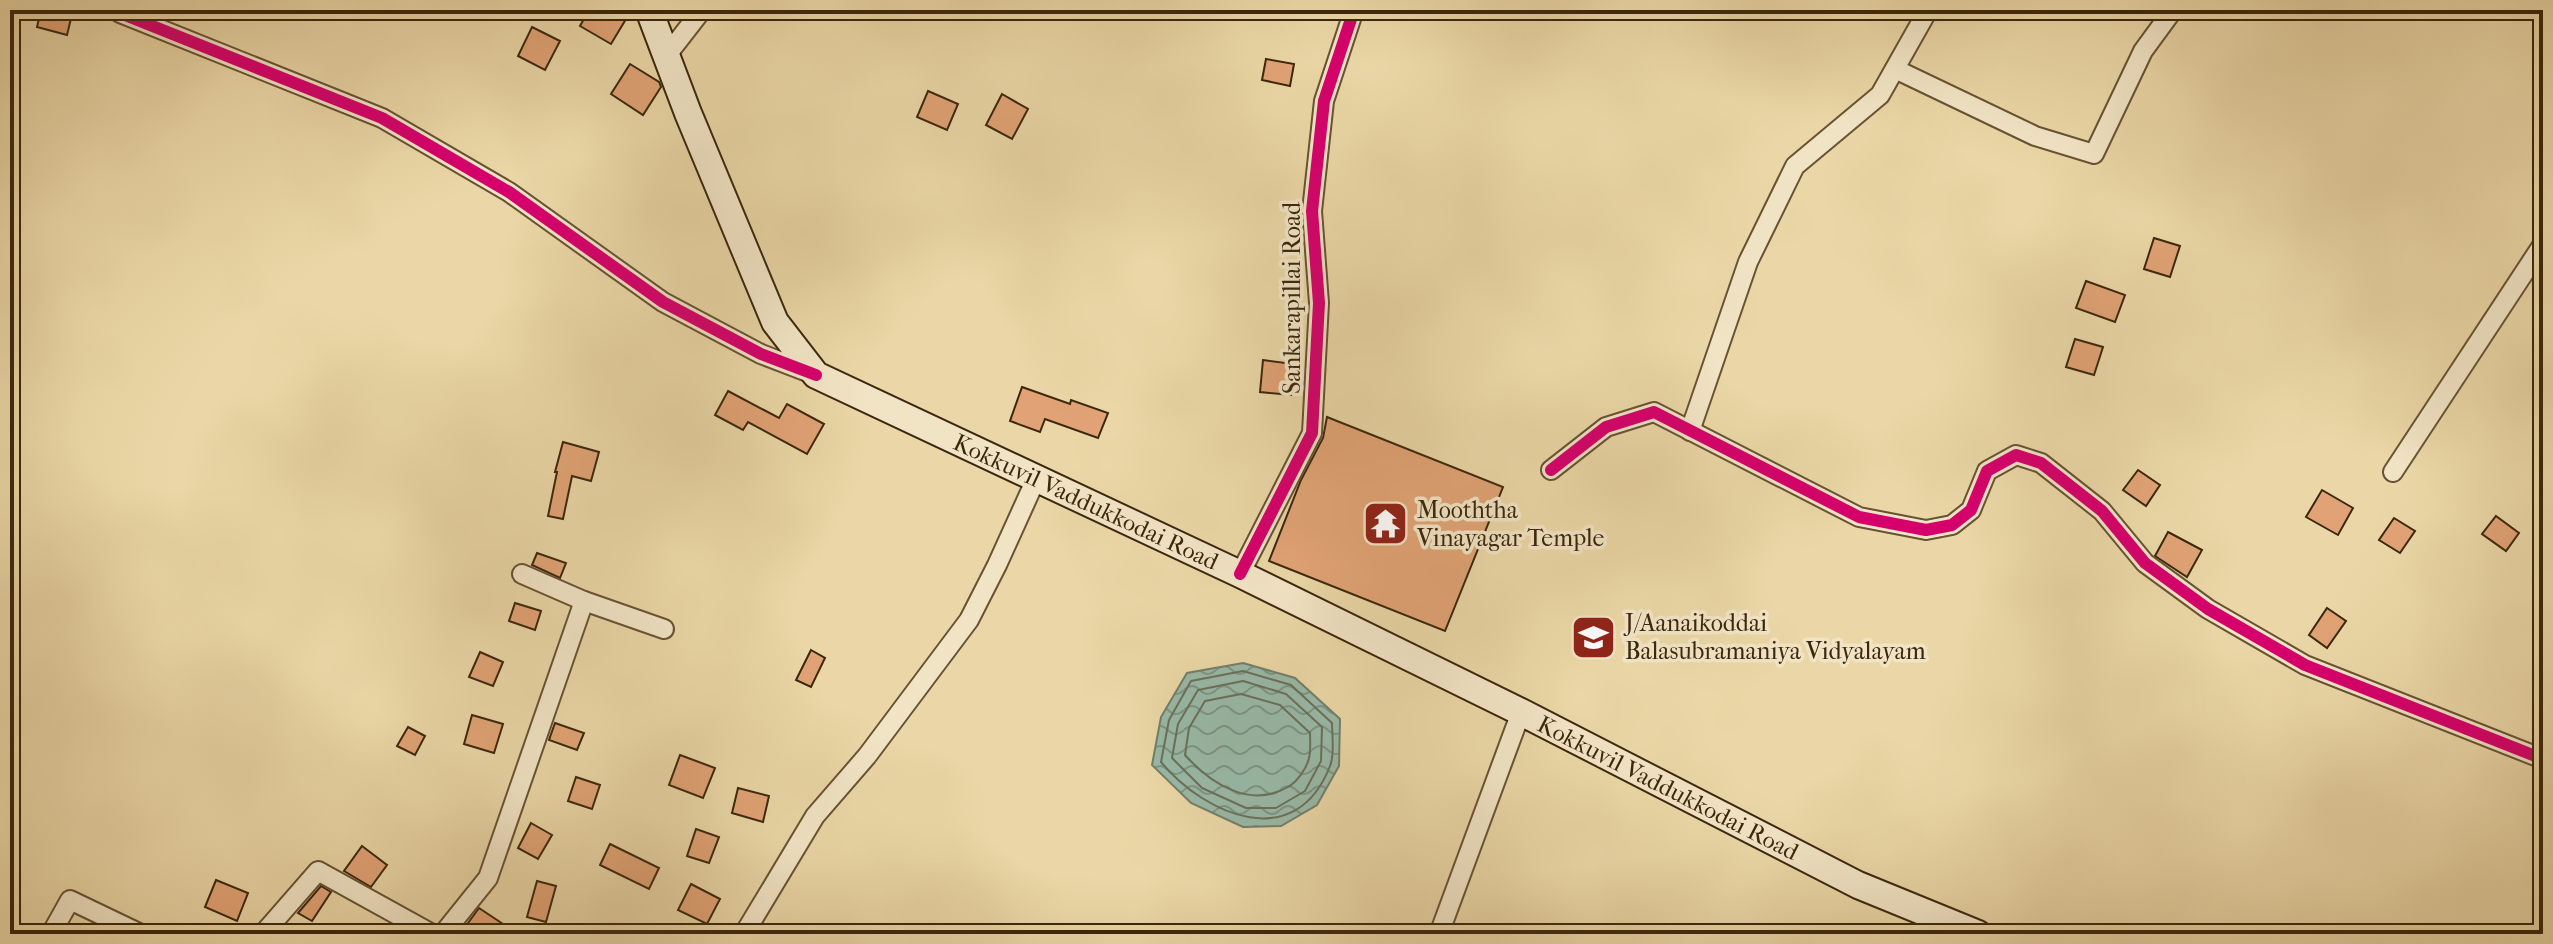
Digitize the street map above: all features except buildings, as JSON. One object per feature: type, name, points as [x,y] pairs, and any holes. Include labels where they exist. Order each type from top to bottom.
[{"type":"main road","name":"Kokkuvil Vaddukkodai Road","points":[[649,10],[688,113],[775,322],[816,375],[1240,574],[1521,712],[1858,885],[1978,934]]},
{"type":"street","points":[[117,10],[382,118],[509,192],[663,302],[761,354],[816,375]]},
{"type":"street","points":[[667,55],[702,10]]},
{"type":"street","name":"Sankarapillai Road","points":[[1240,574],[1312,433],[1319,303],[1312,211],[1324,101],[1354,10]]},
{"type":"street","points":[[1690,431],[1748,262],[1795,166],[1880,95],[1928,10]]},
{"type":"street","points":[[1895,69],[2035,136],[2094,154],[2143,51],[2173,10]]},
{"type":"street","points":[[2393,472],[2543,244]]},
{"type":"street","points":[[1551,470],[1606,427],[1654,412],[1859,517],[1926,530],[1952,525],[1971,510],[1987,471],[2016,455],[2041,463],[2102,511],[2145,563],[2208,609],[2305,665],[2543,759]]},
{"type":"street","points":[[744,934],[815,816],[867,756],[969,620],[1036,479]]},
{"type":"street","points":[[522,574],[584,601],[664,629]]},
{"type":"street","points":[[443,934],[488,878],[584,601]]},
{"type":"street","points":[[1439,934],[1521,712]]},
{"type":"street","points":[[263,934],[318,871],[432,934]]},
{"type":"street","points":[[51,934],[70,900],[141,934]]},
{"type":"water","points":[[1243,663],[1295,678],[1340,719],[1339,766],[1317,805],[1281,826],[1243,827],[1191,803],[1152,765],[1161,717],[1187,673]]},
{"type":"cycle path","points":[[117,10],[382,118],[509,192],[663,302],[761,354],[816,375]]},
{"type":"cycle path","points":[[1240,574],[1312,433],[1319,303],[1312,211],[1324,101],[1354,10]]},
{"type":"cycle path","points":[[1551,470],[1606,427],[1654,412],[1859,517],[1926,530],[1952,525],[1971,510],[1987,471],[2016,455],[2041,463],[2102,511],[2145,563],[2208,609],[2305,665],[2543,759]]},
{"type":"place","name":"Mooththa Vinayagar Temple","points":[[1386,524]]},
{"type":"place","name":"J/Aanaikoddai Balasubramaniya Vidyalayam","points":[[1594,637]]}]
